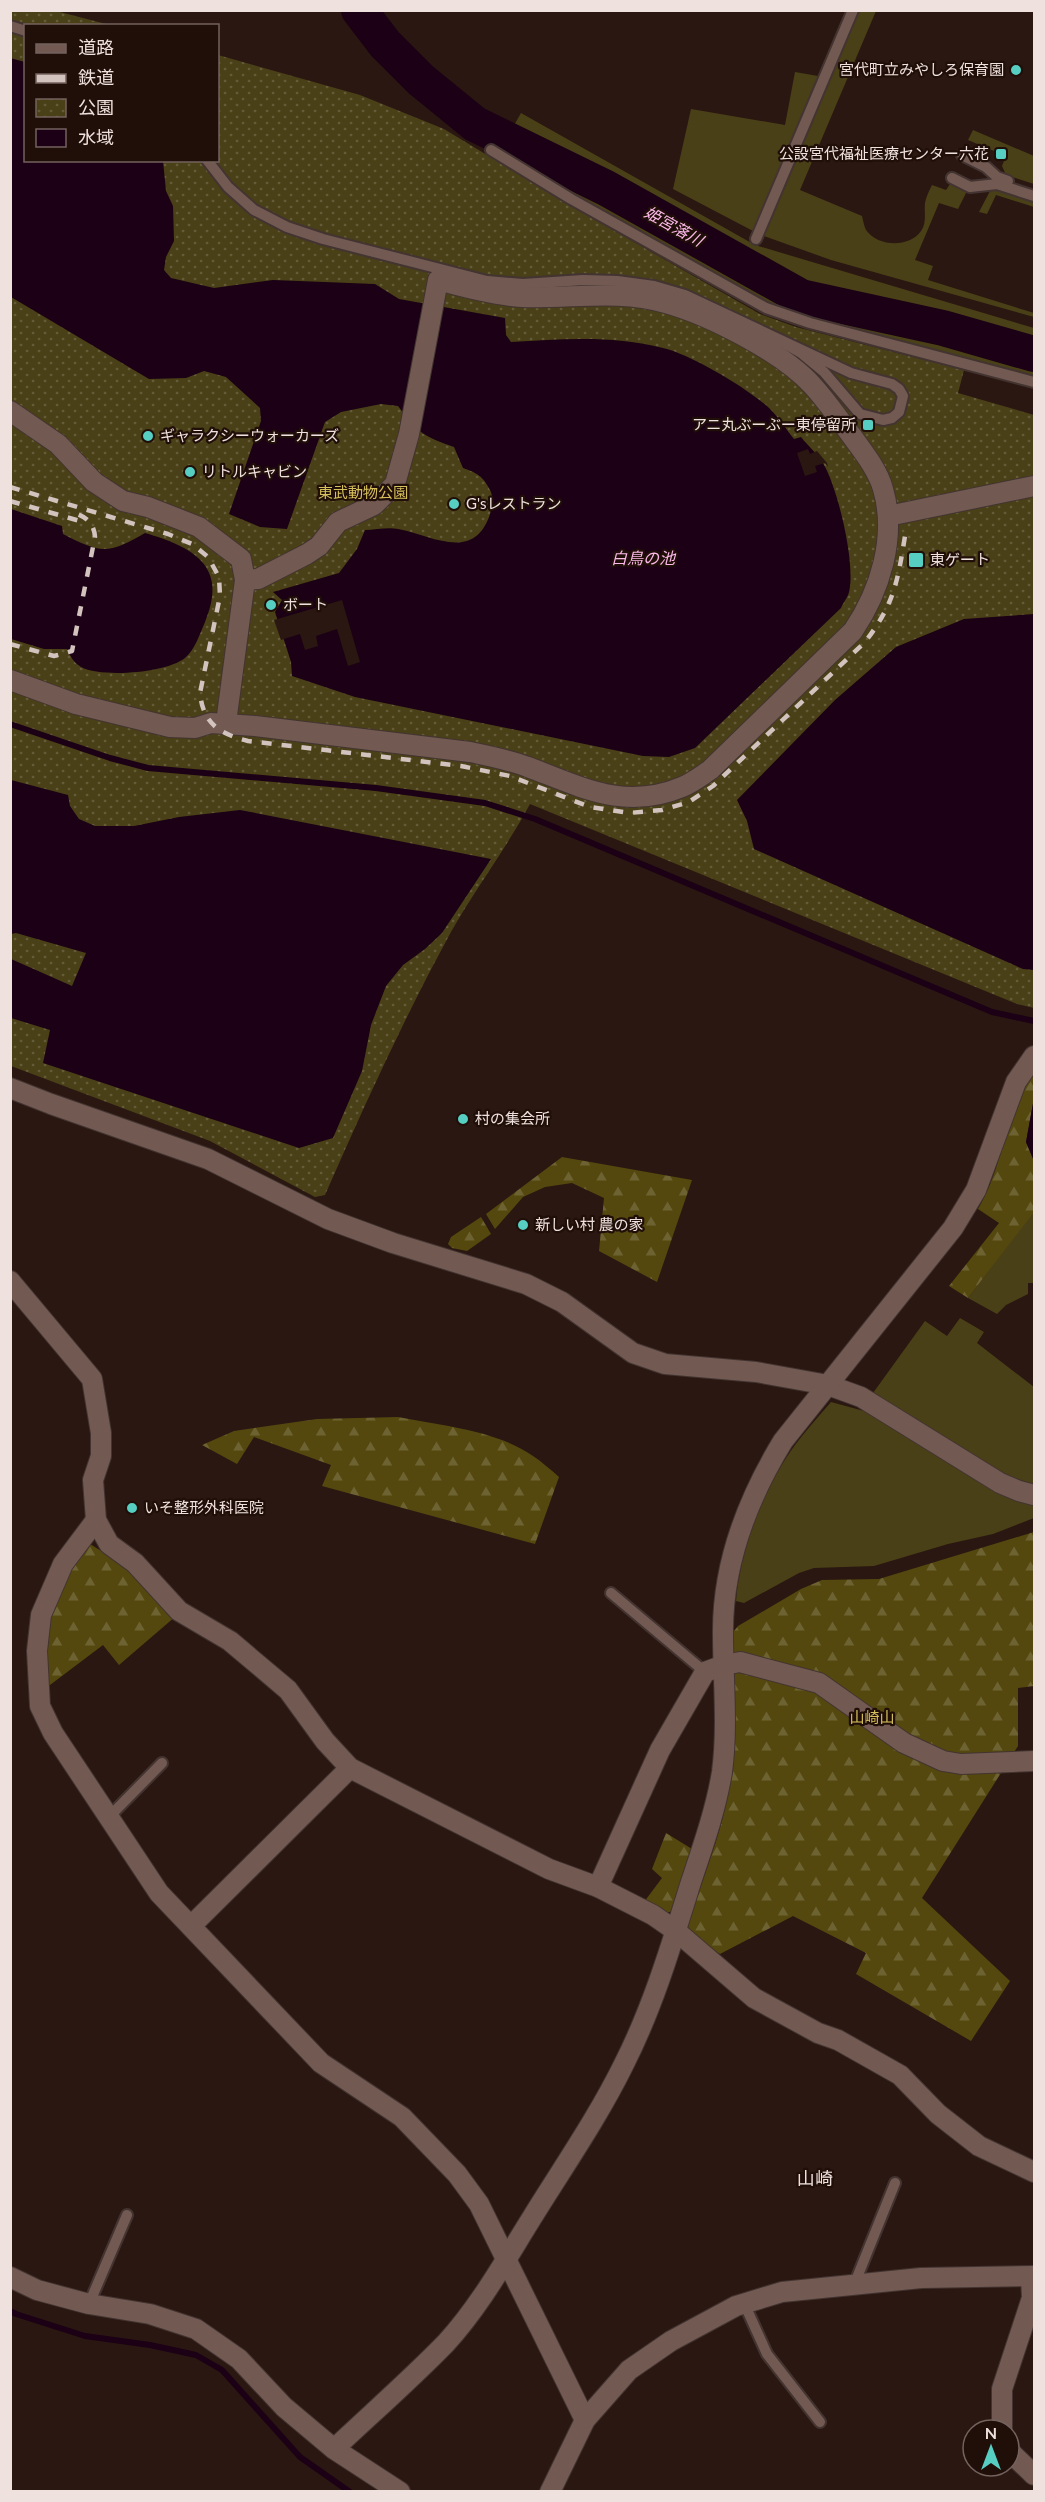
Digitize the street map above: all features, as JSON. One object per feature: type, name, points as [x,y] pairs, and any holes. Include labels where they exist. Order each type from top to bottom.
[{"type":"street","points":[[10,680],[76,704],[170,727],[195,728],[211,723],[226,723],[470,752],[501,758],[605,795],[628,797],[658,795],[685,786],[710,770],[853,631],[868,609],[878,586],[888,516],[883,487],[862,451],[811,384],[774,355],[700,315],[664,302],[607,294],[514,296],[487,294],[438,280],[409,434],[395,484],[374,505],[338,522],[319,546],[308,554],[258,579],[245,580]]},
{"type":"street","points":[[10,411],[58,444],[94,482],[123,501],[148,507],[199,527],[241,559],[245,580],[226,723]]},
{"type":"street","points":[[888,516],[1035,486]]},
{"type":"street","points":[[333,2449],[446,2343],[463,2322],[506,2260],[611,2090],[640,2031],[676,1931],[709,1827],[722,1770],[724,1604],[733,1547],[769,1465],[783,1441],[952,1228],[976,1190],[1016,1082],[1035,1056]]},
{"type":"street","points":[[10,1088],[208,1159],[328,1219],[393,1243],[526,1284],[562,1302],[633,1353],[664,1364],[756,1372],[828,1385],[861,1397],[1000,1483],[1035,1495]]},
{"type":"street","points":[[10,1281],[92,1379],[101,1433],[101,1456],[93,1480],[96,1520],[110,1544],[135,1563],[179,1611],[230,1641],[288,1690],[325,1741],[350,1768],[549,1869],[598,1887],[653,1915],[676,1931],[754,1998],[818,2033],[838,2040],[900,2075],[938,2114],[979,2146],[1035,2172]]},
{"type":"street","points":[[96,1520],[63,1564],[41,1615],[37,1651],[40,1706],[53,1733],[159,1893],[321,2063],[402,2117],[457,2174],[479,2204],[585,2420]]},
{"type":"street","points":[[598,1887],[660,1750],[705,1672],[724,1665],[740,1662],[819,1683],[904,1743],[943,1761],[961,1764],[1035,1761]]},
{"type":"street","points":[[191,1926],[350,1768]]},
{"type":"street","points":[[10,2277],[37,2290],[89,2304],[150,2314],[196,2329],[239,2359],[284,2407],[333,2449],[400,2492]]},
{"type":"street","points":[[550,2492],[585,2420],[629,2370],[671,2341],[744,2303],[782,2292],[921,2278],[1033,2277],[1032,2298],[1002,2389],[1002,2418]]},
{"type":"street","points":[[1021,2462],[1035,2475]]},
{"type":"lane","points":[[756,238],[853,10]]},
{"type":"lane","points":[[491,150],[581,204],[766,308],[810,322],[1035,382]]},
{"type":"lane","points":[[962,156],[986,167],[998,177],[1035,189]]},
{"type":"lane","points":[[209,162],[228,187],[254,210],[287,227],[323,239],[487,280],[523,284],[606,281],[654,286],[685,295],[764,332],[851,373],[892,384],[903,396],[899,412],[892,418],[883,420],[860,414],[824,372],[801,353],[764,332]]},
{"type":"lane","points":[[976,186],[983,180],[998,177]]},
{"type":"lane","points":[[952,178],[970,187],[997,184],[1035,196]]},
{"type":"lane","points":[[611,1593],[705,1672]]},
{"type":"lane","points":[[108,1818],[162,1763]]},
{"type":"lane","points":[[854,2285],[895,2182]]},
{"type":"lane","points":[[89,2304],[127,2215]]},
{"type":"lane","points":[[744,2303],[767,2354],[820,2422]]},
{"type":"green space","name":"東武動物公園","points":[[10,11],[56,11],[106,24],[24,24],[24,162],[219,162],[219,55],[360,95],[444,129],[566,203],[760,314],[796,327],[964,370],[958,393],[1034,415],[1034,1008],[1017,1004],[530,804],[460,916],[434,964],[385,1062],[325,1195],[315,1197],[210,1141],[11,1066]]},
{"type":"green space","points":[[859,11],[876,11],[800,190],[862,216],[866,230],[871,236],[894,243],[901,243],[916,237],[923,228],[925,201],[932,185],[946,190],[950,184],[967,191],[958,209],[939,203],[915,260],[933,266],[928,280],[1034,313],[1034,317],[831,260],[764,236]]},
{"type":"green space","points":[[795,72],[818,76],[753,231],[673,189],[691,109],[785,125]]},
{"type":"green space","points":[[521,113],[755,245],[1034,328],[1034,340],[793,280],[629,187],[512,129]]},
{"type":"green space","points":[[973,130],[1034,156],[1034,184],[1006,175],[1002,166],[1006,156],[968,140]]},
{"type":"green space","points":[[504,142],[778,297],[817,311],[926,334],[1034,367],[1034,376],[814,319],[767,304],[498,150]]},
{"type":"green space","points":[[996,190],[1034,202],[1034,207],[996,195],[987,214],[979,212],[990,191]]},
{"type":"green space","points":[[1034,1070],[1034,1098],[1026,1142],[1034,1161],[1034,1212],[968,1298],[949,1286],[999,1223],[978,1209],[994,1175],[1017,1103]]},
{"type":"green space","points":[[562,1157],[692,1180],[657,1282],[599,1251],[604,1198],[572,1183],[545,1187],[523,1197],[495,1229],[486,1214]]},
{"type":"green space","points":[[1033,1212],[1034,1283],[1028,1283],[1028,1294],[1006,1305],[997,1314],[968,1298]]},
{"type":"green space","points":[[481,1217],[491,1234],[467,1251],[452,1248],[448,1244],[451,1237]]},
{"type":"green space","points":[[960,1318],[984,1332],[977,1343],[1034,1387],[1034,1484],[1007,1476],[873,1393],[925,1321],[947,1336]]},
{"type":"green space","points":[[831,1402],[864,1411],[993,1489],[1034,1503],[1034,1518],[993,1534],[948,1544],[874,1566],[814,1568],[799,1573],[744,1603],[736,1601],[738,1581],[748,1540],[773,1480],[795,1445]]},
{"type":"green space","points":[[398,1417],[468,1430],[502,1440],[533,1456],[559,1477],[535,1544],[322,1486],[331,1465],[254,1437],[237,1464],[202,1445],[234,1431],[317,1419]]},
{"type":"green space","name":"山崎山","points":[[1034,1532],[1034,1686],[1018,1688],[1018,1746],[922,1898],[1010,1981],[971,2041],[856,1974],[866,1953],[793,1916],[720,1954],[690,1934],[687,1926],[719,1833],[731,1775],[734,1741],[729,1637],[738,1626],[801,1589],[822,1580],[879,1579]]},
{"type":"green space","points":[[90,1544],[135,1572],[176,1616],[119,1665],[103,1645],[46,1688],[48,1618],[69,1568]]},
{"type":"green space","points":[[666,1833],[692,1849],[673,1911],[666,1913],[644,1902],[662,1878],[652,1869]]},
{"type":"water","name":"白鳥の池","points":[[10,58],[24,62],[24,162],[163,162],[166,191],[173,206],[174,241],[166,257],[164,270],[171,278],[214,288],[273,280],[375,284],[399,299],[505,318],[506,335],[511,342],[588,339],[644,344],[688,357],[735,383],[771,410],[794,439],[801,437],[824,465],[835,491],[848,546],[851,580],[848,596],[841,608],[695,748],[669,757],[643,756],[355,697],[292,676],[291,662],[275,612],[282,600],[273,592],[339,573],[357,549],[365,530],[398,529],[449,542],[472,539],[482,531],[491,510],[492,496],[485,481],[463,468],[454,447],[422,432],[398,406],[381,404],[341,412],[325,422],[287,529],[260,527],[229,514],[261,421],[260,408],[226,377],[204,371],[186,378],[149,379],[11,297]]},
{"type":"water","points":[[11,509],[62,526],[63,534],[95,548],[113,548],[145,533],[178,545],[202,562],[209,573],[212,586],[211,603],[197,641],[189,655],[176,663],[149,670],[103,672],[81,667],[74,661],[67,649],[44,649],[11,639]]},
{"type":"water","points":[[1034,614],[1034,970],[1023,969],[754,849],[747,821],[737,800],[835,700],[896,647],[964,619]]},
{"type":"water","points":[[11,780],[68,795],[70,806],[79,819],[95,826],[134,826],[179,817],[240,810],[491,859],[442,933],[403,965],[386,986],[371,1025],[362,1071],[333,1138],[299,1148],[43,1063],[50,1030],[11,1018],[11,959],[72,986],[86,953],[16,933],[11,934]]},
{"type":"water","points":[[1034,1098],[1034,1161],[1026,1142]]},
{"type":"pier","points":[[808,449],[810,454],[817,451],[828,467],[825,463],[815,466],[817,472],[805,476],[797,453]]},
{"type":"pier","points":[[342,600],[360,662],[348,666],[337,629],[316,636],[318,646],[305,650],[300,634],[281,640],[274,620]]},
{"type":"waterway","name":"姫宮落川","points":[[359,10],[385,44],[421,80],[475,124],[606,188],[801,297],[943,328],[1034,354]]},
{"type":"waterway","points":[[10,724],[110,758],[148,768],[376,788],[485,803],[535,819],[992,1012],[1034,1021]]},
{"type":"waterway","points":[[10,2311],[85,2336],[150,2345],[196,2355],[222,2370],[300,2457],[350,2492]]},
{"type":"railway","points":[[10,487],[168,534],[192,544],[208,557],[219,577],[220,596],[200,693],[205,713],[221,731],[248,741],[461,766],[510,776],[590,807],[629,813],[662,810],[689,802],[713,786],[865,642],[883,614],[894,589],[906,530]]},
{"type":"railway","points":[[10,501],[80,521]]},
{"type":"railway","points":[[10,644],[54,656],[72,651],[95,537],[93,527],[88,520],[71,512]]},
{"type":"place","name":"宮代町立みやしろ保育園","points":[[1016,70]]},
{"type":"place","name":"公設宮代福祉医療センター六花","points":[[1001,154]]},
{"type":"place","name":"アニ丸ぶーぶー東停留所","points":[[868,425]]},
{"type":"place","name":"ギャラクシーウォーカーズ","points":[[148,436]]},
{"type":"place","name":"リトルキャビン","points":[[190,472]]},
{"type":"place","name":"G'sレストラン","points":[[454,504]]},
{"type":"place","name":"東ゲート","points":[[916,560]]},
{"type":"place","name":"ボート","points":[[271,605]]},
{"type":"place","name":"村の集会所","points":[[463,1119]]},
{"type":"place","name":"新しい村 農の家","points":[[523,1225]]},
{"type":"place","name":"いそ整形外科医院","points":[[132,1508]]},
{"type":"district","name":"山崎","points":[[815,2179]]}]
